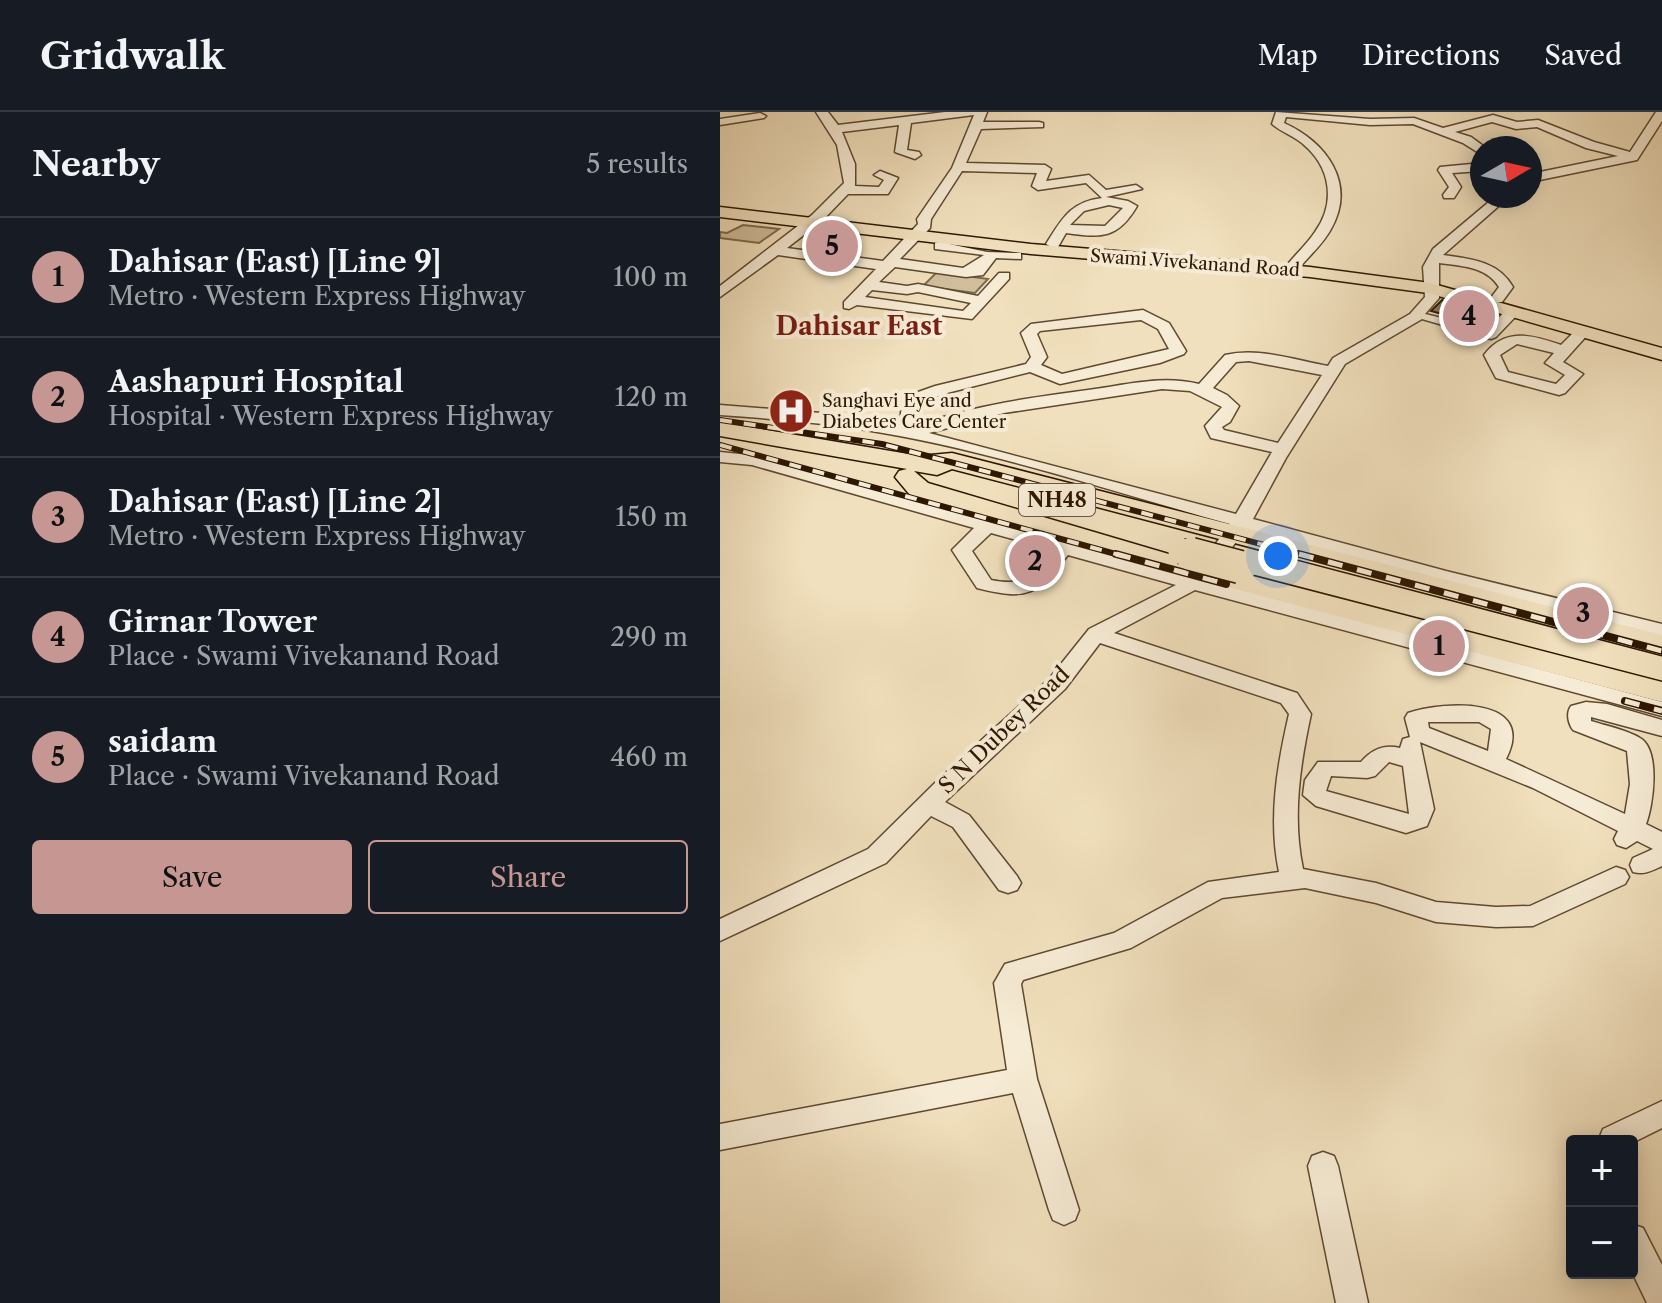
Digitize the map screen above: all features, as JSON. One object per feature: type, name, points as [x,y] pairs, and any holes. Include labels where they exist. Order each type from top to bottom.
[{"type":"highway","name":"NH48","points":[[720,429],[916,470],[1185,545],[1241,544],[1662,658]]},
{"type":"highway","name":"NH48","points":[[720,444],[916,470]]},
{"type":"highway","points":[[1658,694],[1199,576],[919,489],[916,470],[944,459],[1241,544],[1662,645]]},
{"type":"highway","name":"NH48","points":[[1241,544],[1658,694]]},
{"type":"main road","name":"Swami Vivekanand Road","points":[[720,204],[813,221]]},
{"type":"main road","name":"Swami Vivekanand Road","points":[[720,212],[920,231],[1055,237],[1102,249],[1294,265],[1430,284],[1497,299],[1662,354]]},
{"type":"main road","name":"Swami Vivekanand Road","points":[[920,231],[952,245],[1430,284],[1512,312],[1597,333],[1662,344]]},
{"type":"street","points":[[720,293],[813,221],[850,184],[851,165],[836,129],[822,112]]},
{"type":"street","points":[[836,129],[973,112]]},
{"type":"street","points":[[981,112],[984,126],[975,167],[938,221],[920,231],[852,303],[971,315],[1007,277],[976,271],[992,254],[1016,256]]},
{"type":"street","points":[[920,231],[924,219],[961,167],[993,112]]},
{"type":"street","points":[[1542,176],[1633,157],[1662,112]]},
{"type":"street","points":[[1294,265],[1327,226],[1334,202],[1335,174],[1305,138],[1278,124],[1281,115],[1370,122],[1406,120],[1470,142]]},
{"type":"street","points":[[720,122],[760,116]]},
{"type":"street","points":[[1444,131],[1493,118],[1516,126],[1538,123],[1590,145],[1633,157]]},
{"type":"street","points":[[906,121],[934,120]]},
{"type":"street","points":[[906,121],[901,152],[915,155]]},
{"type":"street","points":[[984,126],[1039,125]]},
{"type":"street","points":[[961,167],[1045,169],[1038,186],[1089,179],[1103,194],[1136,189]]},
{"type":"street","points":[[1449,195],[1455,187],[1444,170],[1470,168]]},
{"type":"street","points":[[845,190],[883,191],[892,178],[880,175]]},
{"type":"street","points":[[1430,284],[1430,267],[1438,252],[1490,208]]},
{"type":"street","points":[[1102,249],[1114,231]]},
{"type":"street","points":[[773,250],[933,270],[966,273],[980,256],[952,245],[933,270],[914,287],[896,288]]},
{"type":"street","points":[[1435,258],[1475,264],[1497,275],[1506,287],[1497,299]]},
{"type":"street","name":"S N Dubey Road","points":[[720,931],[877,856],[1057,684],[1096,634],[1199,576],[1241,544],[1282,449],[1339,361],[1415,317],[1432,298],[1430,284]]},
{"type":"street","points":[[869,285],[918,288],[983,301]]},
{"type":"street","points":[[1429,318],[1491,334],[1512,312]]},
{"type":"street","points":[[910,434],[909,412],[913,400],[941,389],[1032,367],[1060,379],[1160,358],[1178,351],[1164,326],[1150,317],[1134,315],[1031,329],[1029,333],[1039,357],[1032,367]]},
{"type":"street","points":[[1565,351],[1514,338],[1504,341],[1492,355],[1502,375],[1556,390],[1575,376],[1571,371],[1553,364],[1565,351],[1597,333]]},
{"type":"street","points":[[1202,391],[1231,358],[1249,356],[1332,372]]},
{"type":"street","points":[[910,434],[942,421],[1148,386],[1183,385],[1225,399],[1231,406],[1224,418],[1213,426],[1217,434],[1282,449]]},
{"type":"street","points":[[720,410],[821,418],[910,434],[1241,544],[1662,630]]},
{"type":"street","points":[[720,457],[753,460],[1065,547],[1199,576]]},
{"type":"street","points":[[990,524],[962,550],[984,584],[1013,591],[1024,589],[1065,547]]},
{"type":"street","points":[[1096,634],[1289,698],[1300,714],[1292,749],[1286,818],[1285,851],[1293,880]]},
{"type":"street","points":[[1632,829],[1642,785],[1638,749],[1634,744],[1581,725],[1579,711],[1587,708],[1599,710],[1662,728]]},
{"type":"street","points":[[1494,761],[1503,745],[1504,731],[1499,721],[1489,715],[1421,715],[1416,718],[1418,732],[1415,746],[1422,817],[1413,823],[1398,822],[1324,800],[1315,795],[1313,787],[1326,768],[1367,770],[1377,756],[1415,746],[1494,761],[1556,796]]},
{"type":"street","points":[[1415,746],[1556,796],[1662,843]]},
{"type":"street","points":[[929,804],[961,821],[1008,883]]},
{"type":"street","points":[[1632,829],[1662,825]]},
{"type":"street","points":[[1632,829],[1655,859]]},
{"type":"street","points":[[1064,1210],[1023,1079],[1007,983],[1014,972],[1122,941],[1217,889],[1305,878],[1376,893],[1436,912],[1496,917],[1533,916],[1616,877]]},
{"type":"street","points":[[720,1137],[1023,1079]]},
{"type":"street","points":[[1619,1135],[1662,1114]]},
{"type":"street","points":[[1323,1166],[1352,1303]]},
{"type":"street","points":[[1638,1251],[1662,1298]]},
{"type":"shaded area","points":[[743,225],[779,229],[759,243],[720,238],[720,232],[727,233]]},
{"type":"shaded area","points":[[937,272],[988,279],[975,293],[923,286]]},
{"type":"building","points":[[838,236],[856,239],[841,252],[822,250]]},
{"type":"building","points":[[1442,300],[1478,310],[1468,321],[1431,311]]},
{"type":"railway","points":[[720,420],[882,444],[1306,556]]},
{"type":"railway","points":[[720,445],[1123,556]]},
{"type":"railway","points":[[1116,554],[1226,584]]},
{"type":"railway","points":[[1299,554],[1662,651]]},
{"type":"railway","points":[[1625,701],[1662,711]]},
{"type":"place","name":"saidam","points":[[832,246]]},
{"type":"place","name":"Girnar Tower","points":[[1469,316]]},
{"type":"place","name":"Sanghavi Eye and Diabetes Care Center","points":[[791,411]]},
{"type":"place","name":"Aashapuri Hospital","points":[[1035,561]]},
{"type":"place","name":"Dahisar (East) [Line 2]","points":[[1583,613]]},
{"type":"place","name":"Dahisar (East) [Line 9]","points":[[1439,646]]},
{"type":"district","name":"Dahisar East","points":[[859,326]]}]
